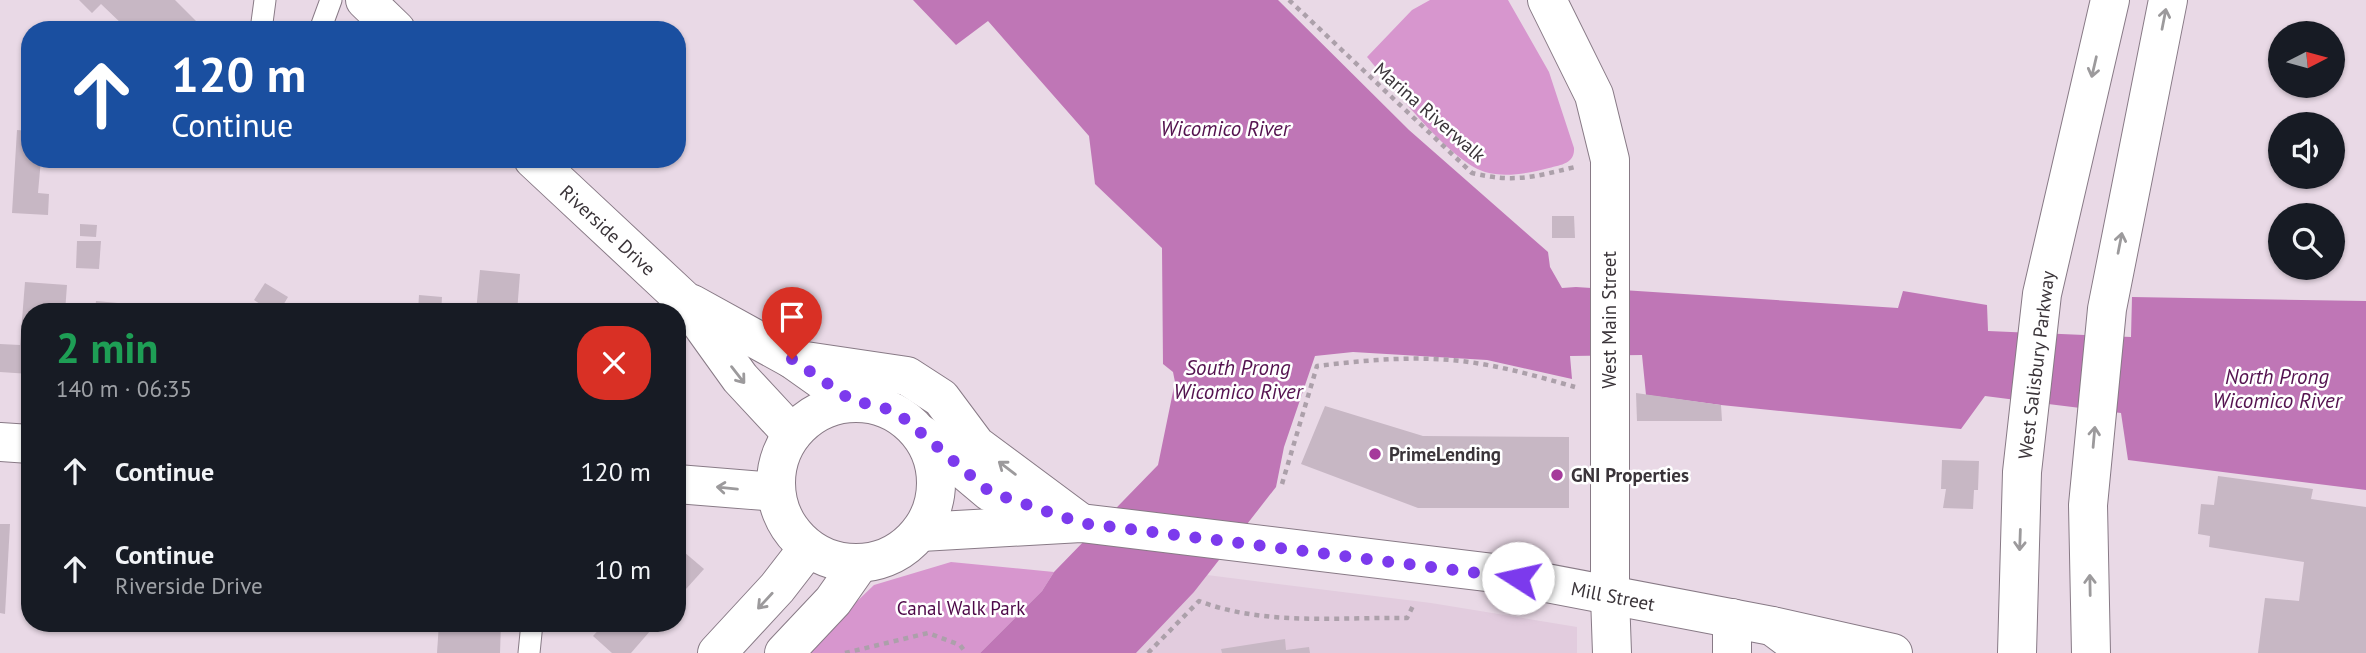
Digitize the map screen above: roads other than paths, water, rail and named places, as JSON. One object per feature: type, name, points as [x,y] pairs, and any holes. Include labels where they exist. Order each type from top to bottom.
[{"type":"main road","points":[[365,0],[387,21]]},
{"type":"main road","name":"West Main Street","points":[[1547,0],[1594,95],[1611,160],[1609,284],[1593,378],[1612,653]]},
{"type":"main road","name":"West Salisbury Parkway","points":[[2017,653],[2022,472],[2042,294],[2109,0]]},
{"type":"main road","points":[[2091,653],[2088,505],[2107,309],[2168,0]]},
{"type":"main road","name":"Riverside Drive","points":[[543,168],[684,300],[740,378],[792,433]]},
{"type":"main road","name":"Riverside Drive","points":[[684,300],[792,359],[854,402]]},
{"type":"main road","points":[[792,359],[907,376],[941,398],[976,445],[1089,524]]},
{"type":"main road","points":[[854,402],[878,405],[900,415],[918,431],[931,454],[937,481],[933,508],[921,532],[904,549],[882,560],[859,565],[832,561],[808,548],[792,533],[781,513],[776,492],[776,471],[782,451],[792,433],[810,417],[831,406],[854,402]]},
{"type":"main road","name":"Mill Street","points":[[918,431],[990,492],[1089,524]]},
{"type":"main road","points":[[0,442],[21,443]]},
{"type":"main road","points":[[686,485],[776,492]]},
{"type":"main road","name":"Mill Street","points":[[921,532],[1089,524],[1494,573],[1610,596],[1732,636],[1772,626],[1893,653]]},
{"type":"main road","points":[[717,653],[777,589],[808,548]]},
{"type":"main road","points":[[784,653],[833,601],[859,565]]},
{"type":"main road","points":[[1772,626],[1808,653]]},
{"type":"lane","points":[[262,21],[265,0]]},
{"type":"lane","points":[[323,21],[331,0]]},
{"type":"lane","points":[[529,653],[531,632]]},
{"type":"water","points":[[913,0],[1278,0],[1409,130],[1548,252],[1550,267],[1562,288],[1898,308],[1903,291],[1987,305],[1988,331],[2131,337],[2132,297],[2366,301],[2366,490],[2128,460],[2121,413],[1985,396],[1961,429],[1646,395],[1642,355],[1570,356],[1572,379],[1487,360],[1353,352],[1315,356],[1284,447],[1276,487],[1194,592],[1136,653],[980,653],[1042,591],[1054,572],[1158,465],[1175,382],[1173,372],[1163,364],[1162,248],[1095,184],[1089,136],[988,21],[956,45]]},
{"type":"place","name":"PrimeLending","points":[[1375,454]]},
{"type":"place","name":"GNI Properties","points":[[1557,475]]},
{"type":"water label","name":"Wicomico River","points":[[1225,129]]},
{"type":"water label","name":"South Prong Wicomico River","points":[[1238,380]]},
{"type":"water label","name":"North Prong Wicomico River","points":[[2277,389]]},
{"type":"park label","name":"Canal Walk Park","points":[[961,608]]}]
